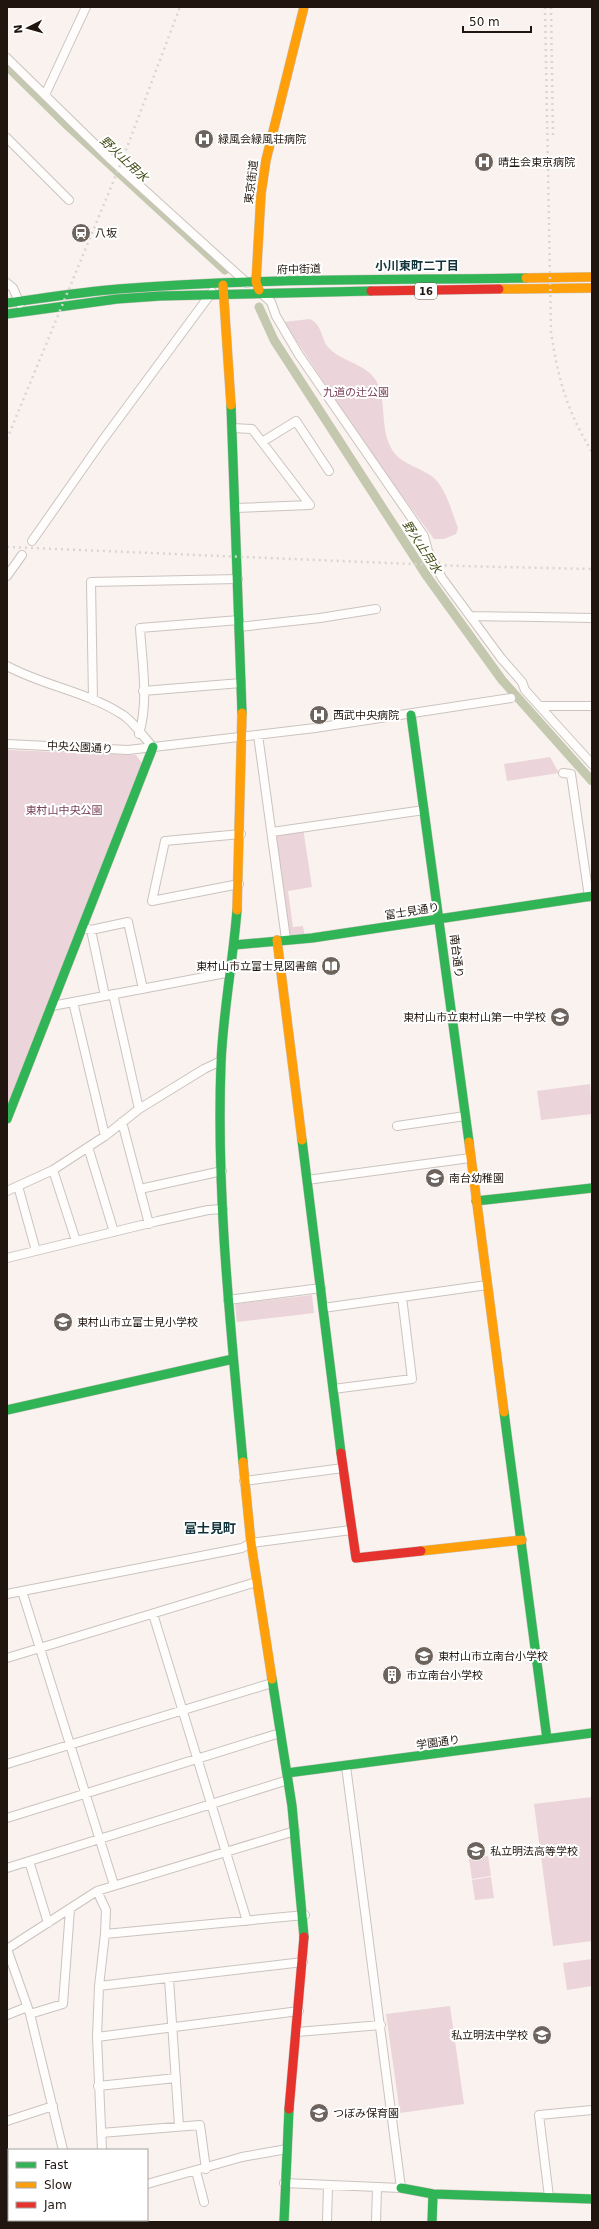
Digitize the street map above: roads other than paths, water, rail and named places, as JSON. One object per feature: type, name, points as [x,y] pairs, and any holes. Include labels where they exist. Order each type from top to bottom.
[{"type":"street","points":[[45,95],[86,7]]},
{"type":"street","name":"東京街道","points":[[260,292],[251,282],[266,160],[304,7]]},
{"type":"street","points":[[7,58],[108,157],[251,282]]},
{"type":"street","points":[[7,138],[69,200]]},
{"type":"street","name":"府中街道","points":[[7,303],[116,289],[221,287],[251,282],[592,277]]},
{"type":"street","points":[[7,283],[13,288],[20,302],[21,312]]},
{"type":"street","points":[[221,287],[232,428],[243,737],[241,834],[234,945],[221,1061],[223,1209],[228,1300],[251,1543],[272,1683],[288,1776],[305,1915],[303,1962],[284,2183],[284,2222]]},
{"type":"street","name":"府中街道","points":[[7,314],[117,299],[212,294],[221,287],[260,292],[592,288]]},
{"type":"street","points":[[260,292],[271,302],[276,316],[299,355],[424,536],[428,551],[442,578],[501,658],[522,682],[525,690],[592,764]]},
{"type":"street","points":[[32,541],[102,441],[212,294]]},
{"type":"street","points":[[262,442],[296,420],[329,471]]},
{"type":"street","points":[[232,428],[252,430],[310,505],[235,508]]},
{"type":"street","points":[[7,576],[22,555]]},
{"type":"street","points":[[93,700],[91,582],[238,579]]},
{"type":"street","points":[[139,734],[142,724],[143,691],[140,628],[320,618],[376,609]]},
{"type":"street","points":[[471,616],[592,618]]},
{"type":"street","points":[[7,666],[28,678],[93,700],[125,716],[139,734],[153,747],[87,929],[52,1006],[7,1119]]},
{"type":"street","points":[[143,691],[241,683]]},
{"type":"street","name":"中央公園通り","points":[[7,744],[128,750],[243,737],[411,715],[511,698]]},
{"type":"street","points":[[540,706],[592,706]]},
{"type":"street","name":"南台通り","points":[[411,715],[440,919],[470,1158],[548,1739]]},
{"type":"street","points":[[258,735],[272,832],[307,1180],[351,1530],[356,1558],[522,1540]]},
{"type":"street","points":[[564,773],[571,774],[591,896]]},
{"type":"street","points":[[272,832],[424,810]]},
{"type":"street","points":[[238,884],[152,901],[165,841],[241,834]]},
{"type":"street","name":"富士見通り","points":[[234,945],[316,938],[591,896]]},
{"type":"street","points":[[87,929],[128,922],[143,989]]},
{"type":"street","points":[[87,929],[109,995],[139,1109]]},
{"type":"street","points":[[52,1006],[232,972]]},
{"type":"street","points":[[73,1002],[105,1136]]},
{"type":"street","points":[[7,1191],[53,1170],[105,1136],[139,1109],[221,1061]]},
{"type":"street","points":[[397,1126],[465,1116]]},
{"type":"street","points":[[122,1122],[149,1224]]},
{"type":"street","points":[[88,1147],[114,1232]]},
{"type":"street","points":[[307,1180],[470,1158]]},
{"type":"street","points":[[53,1170],[76,1241]]},
{"type":"street","points":[[140,1190],[222,1171]]},
{"type":"street","points":[[18,1186],[36,1251]]},
{"type":"street","points":[[476,1201],[592,1188]]},
{"type":"street","points":[[7,1258],[208,1210],[223,1209]]},
{"type":"street","points":[[323,1308],[487,1285]]},
{"type":"street","points":[[228,1300],[321,1288]]},
{"type":"street","points":[[333,1389],[412,1379],[402,1297]]},
{"type":"street","points":[[7,1410],[233,1359]]},
{"type":"street","points":[[244,1481],[343,1468]]},
{"type":"street","points":[[7,1594],[242,1548],[251,1543],[351,1530]]},
{"type":"street","points":[[7,1658],[256,1582]]},
{"type":"street","points":[[22,1591],[114,1885]]},
{"type":"street","points":[[153,1614],[247,1921]]},
{"type":"street","points":[[7,1764],[182,1709],[272,1683]]},
{"type":"street","points":[[7,1818],[280,1733]]},
{"type":"street","name":"学園通り","points":[[288,1776],[346,1766],[592,1733]]},
{"type":"street","points":[[346,1766],[381,2025],[401,2188]]},
{"type":"street","points":[[7,1868],[211,1804],[288,1776]]},
{"type":"street","points":[[63,2149],[28,2011],[7,1949],[97,1891],[295,1831]]},
{"type":"street","points":[[29,1861],[48,1923]]},
{"type":"street","points":[[97,1891],[106,1910],[106,1934],[99,1986],[97,2037],[102,2149]]},
{"type":"street","points":[[7,2015],[63,2004],[70,1909]]},
{"type":"street","points":[[106,1934],[305,1915]]},
{"type":"street","points":[[99,1986],[169,1979],[303,1962]]},
{"type":"street","points":[[169,1979],[179,2126]]},
{"type":"street","points":[[97,2037],[299,2011]]},
{"type":"street","points":[[296,2032],[381,2025]]},
{"type":"street","points":[[98,2086],[176,2078]]},
{"type":"street","points":[[7,2120],[53,2106]]},
{"type":"street","points":[[553,2198],[539,2115],[592,2110]]},
{"type":"street","points":[[101,2133],[200,2125],[206,2169]]},
{"type":"street","points":[[148,2184],[196,2172],[242,2157],[287,2149]]},
{"type":"street","points":[[196,2172],[204,2202]]},
{"type":"street","points":[[284,2183],[401,2188],[433,2194],[592,2199]]},
{"type":"street","points":[[327,2222],[328,2184]]},
{"type":"street","points":[[376,2222],[377,2187]]},
{"type":"street","points":[[432,2222],[433,2194]]},
{"type":"waterway","name":"野火止用水","points":[[7,66],[69,127],[225,270]]},
{"type":"waterway","name":"野火止用水","points":[[259,307],[274,340],[426,575],[502,680],[592,781]]},
{"type":"railway","points":[[7,439],[123,158],[180,7]]},
{"type":"railway","points":[[545,7],[551,332],[560,380],[576,423],[592,452]]},
{"type":"railway","points":[[551,7],[553,139]]},
{"type":"railway","points":[[7,547],[460,566],[592,569]]},
{"type":"place","name":"緑風会緑風荘病院","points":[[204,139]]},
{"type":"place","name":"晴生会東京病院","points":[[484,162]]},
{"type":"place","name":"八坂","points":[[81,233]]},
{"type":"place","name":"西武中央病院","points":[[319,715]]},
{"type":"place","name":"東村山市立富士見図書館","points":[[331,966]]},
{"type":"place","name":"東村山市立東村山第一中学校","points":[[560,1017]]},
{"type":"place","name":"南台幼稚園","points":[[435,1178]]},
{"type":"place","name":"東村山市立富士見小学校","points":[[63,1322]]},
{"type":"place","name":"東村山市立南台小学校","points":[[424,1656]]},
{"type":"place","name":"市立南台小学校","points":[[392,1675]]},
{"type":"place","name":"私立明法高等学校","points":[[476,1851]]},
{"type":"place","name":"私立明法中学校","points":[[542,2035]]},
{"type":"place","name":"つぼみ保育園","points":[[319,2113]]},
{"type":"district","name":"小川東町二丁目","points":[[417,266]]},
{"type":"district","name":"富士見町","points":[[210,1528]]},
{"type":"park label","name":"九道の辻公園","points":[[356,392]]},
{"type":"park label","name":"東村山中央公園","points":[[64,810]]}]
